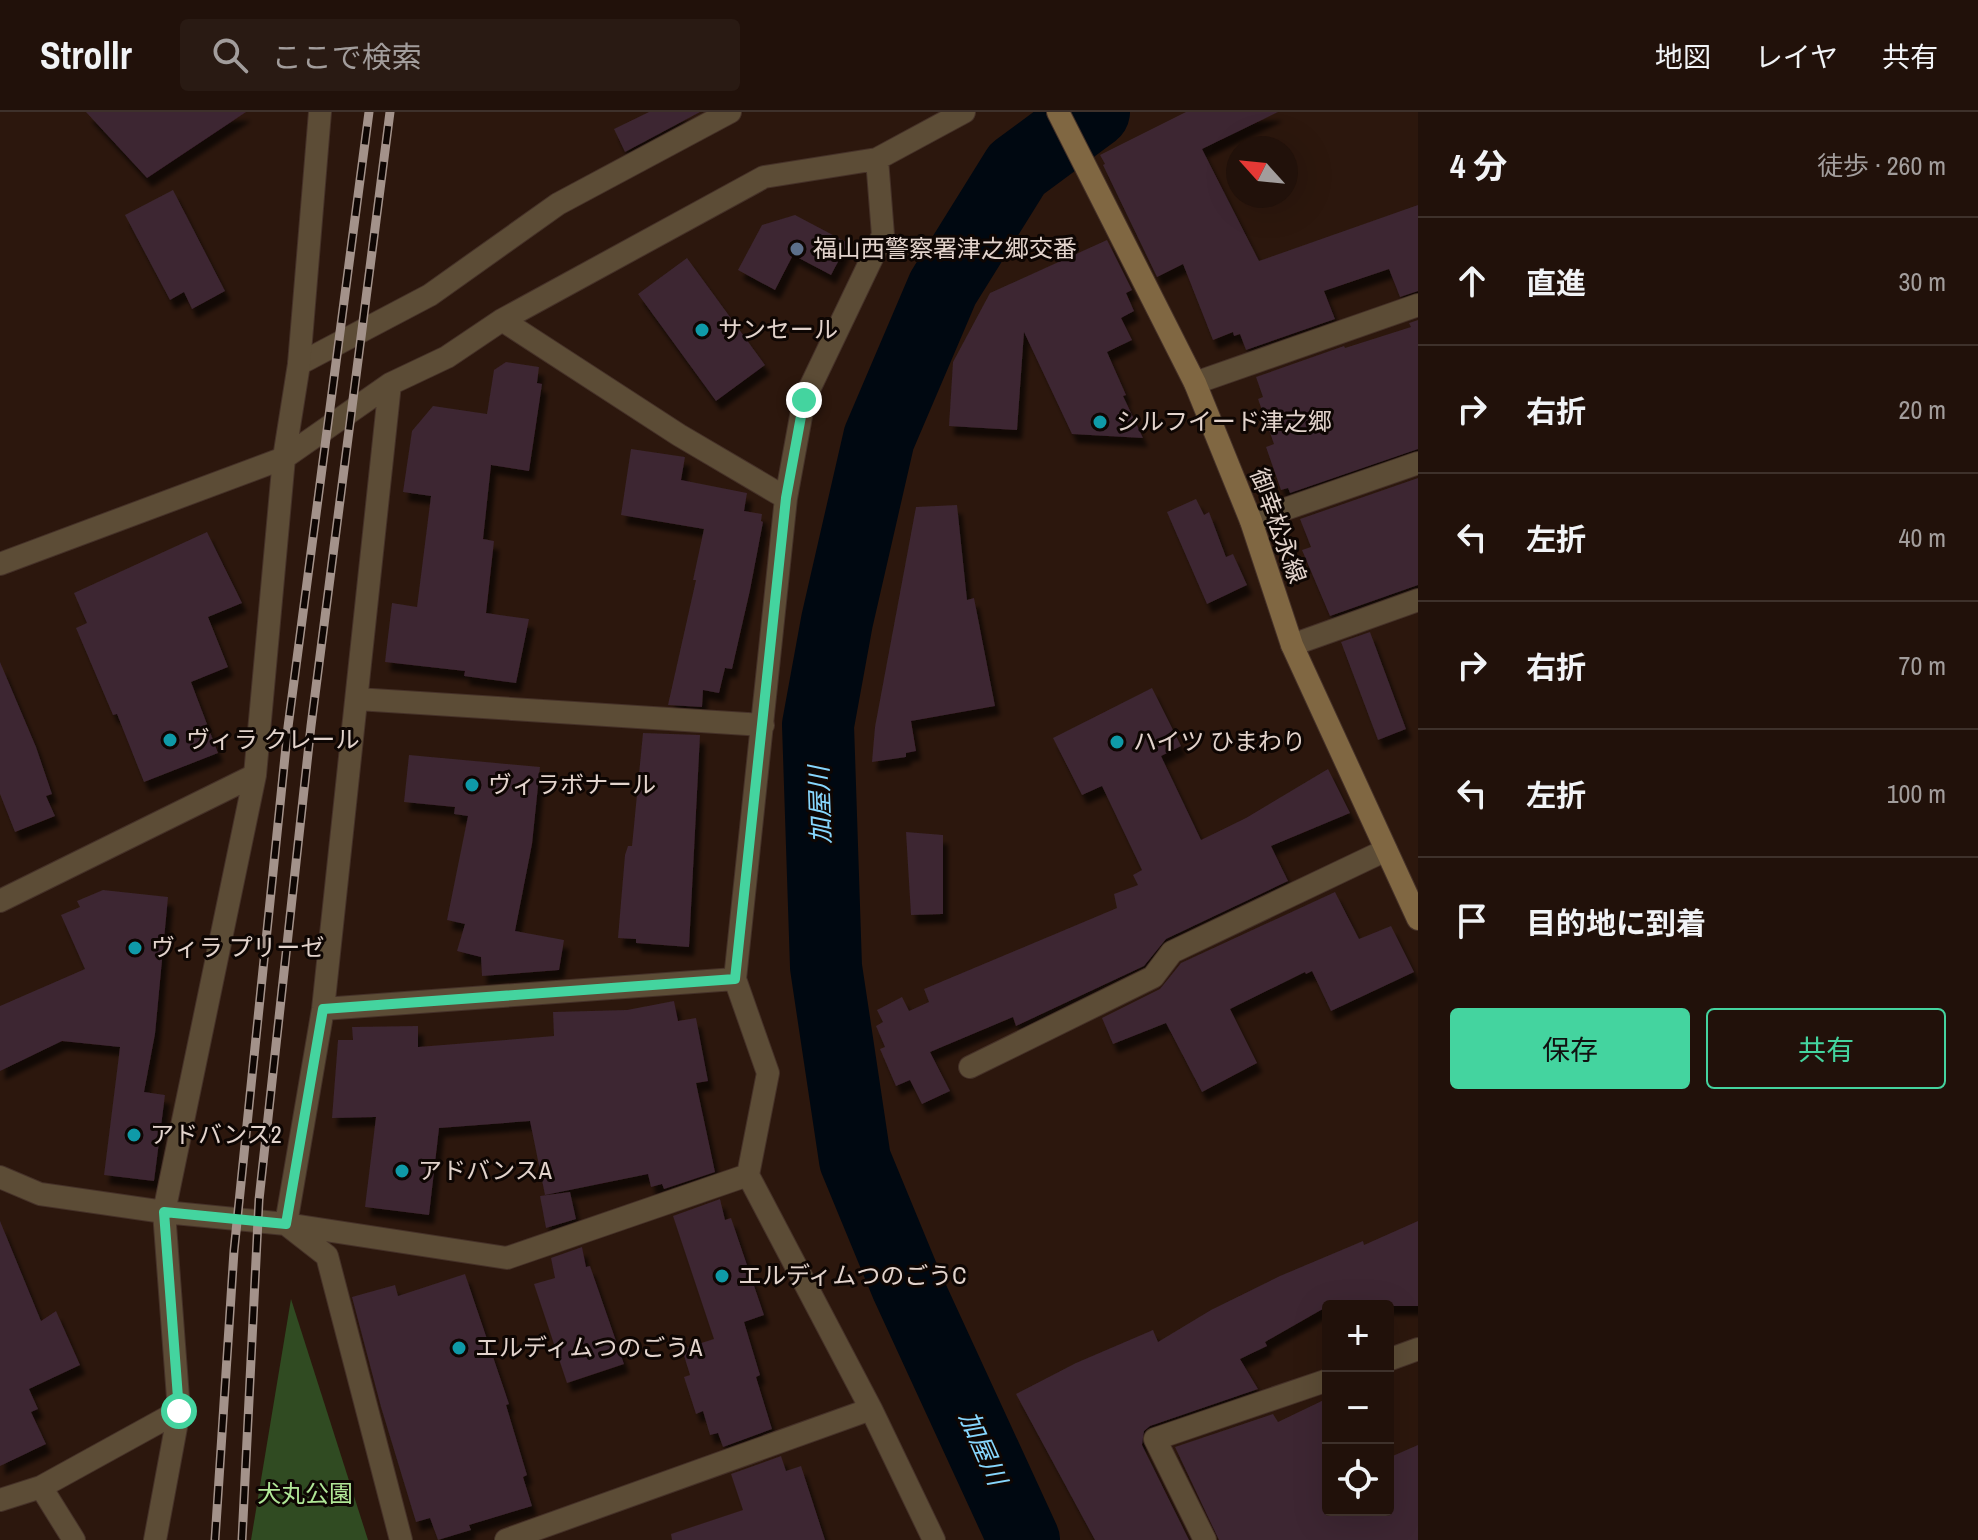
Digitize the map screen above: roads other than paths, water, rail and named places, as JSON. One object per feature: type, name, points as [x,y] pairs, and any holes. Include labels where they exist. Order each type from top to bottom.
[{"type":"main road","name":"御幸松永線","points":[[1058,112],[1195,383],[1251,521],[1292,645],[1418,919]]},
{"type":"street","points":[[299,364],[430,295],[558,204],[730,112]]},
{"type":"street","points":[[0,564],[284,458],[390,384],[447,357],[502,320],[764,177],[877,159],[964,112]]},
{"type":"street","points":[[155,1540],[179,1411],[164,1212],[255,775],[284,458],[299,364],[318,114]]},
{"type":"street","points":[[877,159],[883,235],[804,400],[786,498],[735,979],[768,1073],[748,1175],[871,1409],[934,1540]]},
{"type":"street","points":[[1195,383],[1418,305]]},
{"type":"street","points":[[502,320],[679,435],[786,498]]},
{"type":"street","points":[[286,1224],[323,1009],[390,384]]},
{"type":"street","points":[[1251,521],[1418,463]]},
{"type":"street","points":[[1292,645],[1418,600]]},
{"type":"street","points":[[357,699],[763,725]]},
{"type":"street","points":[[0,901],[255,775]]},
{"type":"street","points":[[970,1067],[1153,977],[1172,952],[1386,850]]},
{"type":"street","points":[[323,1009],[735,979]]},
{"type":"street","points":[[0,1177],[40,1194],[164,1212],[286,1224],[507,1258],[748,1175]]},
{"type":"street","points":[[286,1224],[327,1256],[401,1540]]},
{"type":"street","points":[[1394,1358],[1418,1349]]},
{"type":"street","points":[[1205,1540],[1155,1439],[1322,1382]]},
{"type":"street","points":[[506,1540],[871,1409]]},
{"type":"street","points":[[0,1500],[41,1487],[179,1411]]},
{"type":"street","points":[[41,1487],[74,1540]]},
{"type":"waterway","name":"加屋川","points":[[1024,1540],[907,1286],[855,1160],[826,967],[818,725],[837,621],[879,438],[943,288],[1017,169],[1094,112]]},
{"type":"railway","points":[[215,1540],[234,1251],[288,727],[369,112]]},
{"type":"railway","points":[[242,1540],[259,1200],[311,726],[390,112]]},
{"type":"place","name":"福山西警察署津之郷交番","points":[[797,249]]},
{"type":"place","name":"サンセール","points":[[702,330]]},
{"type":"place","name":"シルフイード津之郷","points":[[1100,422]]},
{"type":"place","name":"ヴィラ クレール","points":[[170,740]]},
{"type":"place","name":"ハイツ ひまわり","points":[[1117,742]]},
{"type":"place","name":"ヴィラボナール","points":[[472,785]]},
{"type":"place","name":"ヴィラ プリーゼ","points":[[135,948]]},
{"type":"place","name":"アドバンス2","points":[[134,1135]]},
{"type":"place","name":"アドバンスA","points":[[402,1171]]},
{"type":"place","name":"エルディムつのごうC","points":[[722,1276]]},
{"type":"place","name":"エルディムつのごうA","points":[[459,1348]]},
{"type":"park label","name":"犬丸公園","points":[[305,1494]]}]
